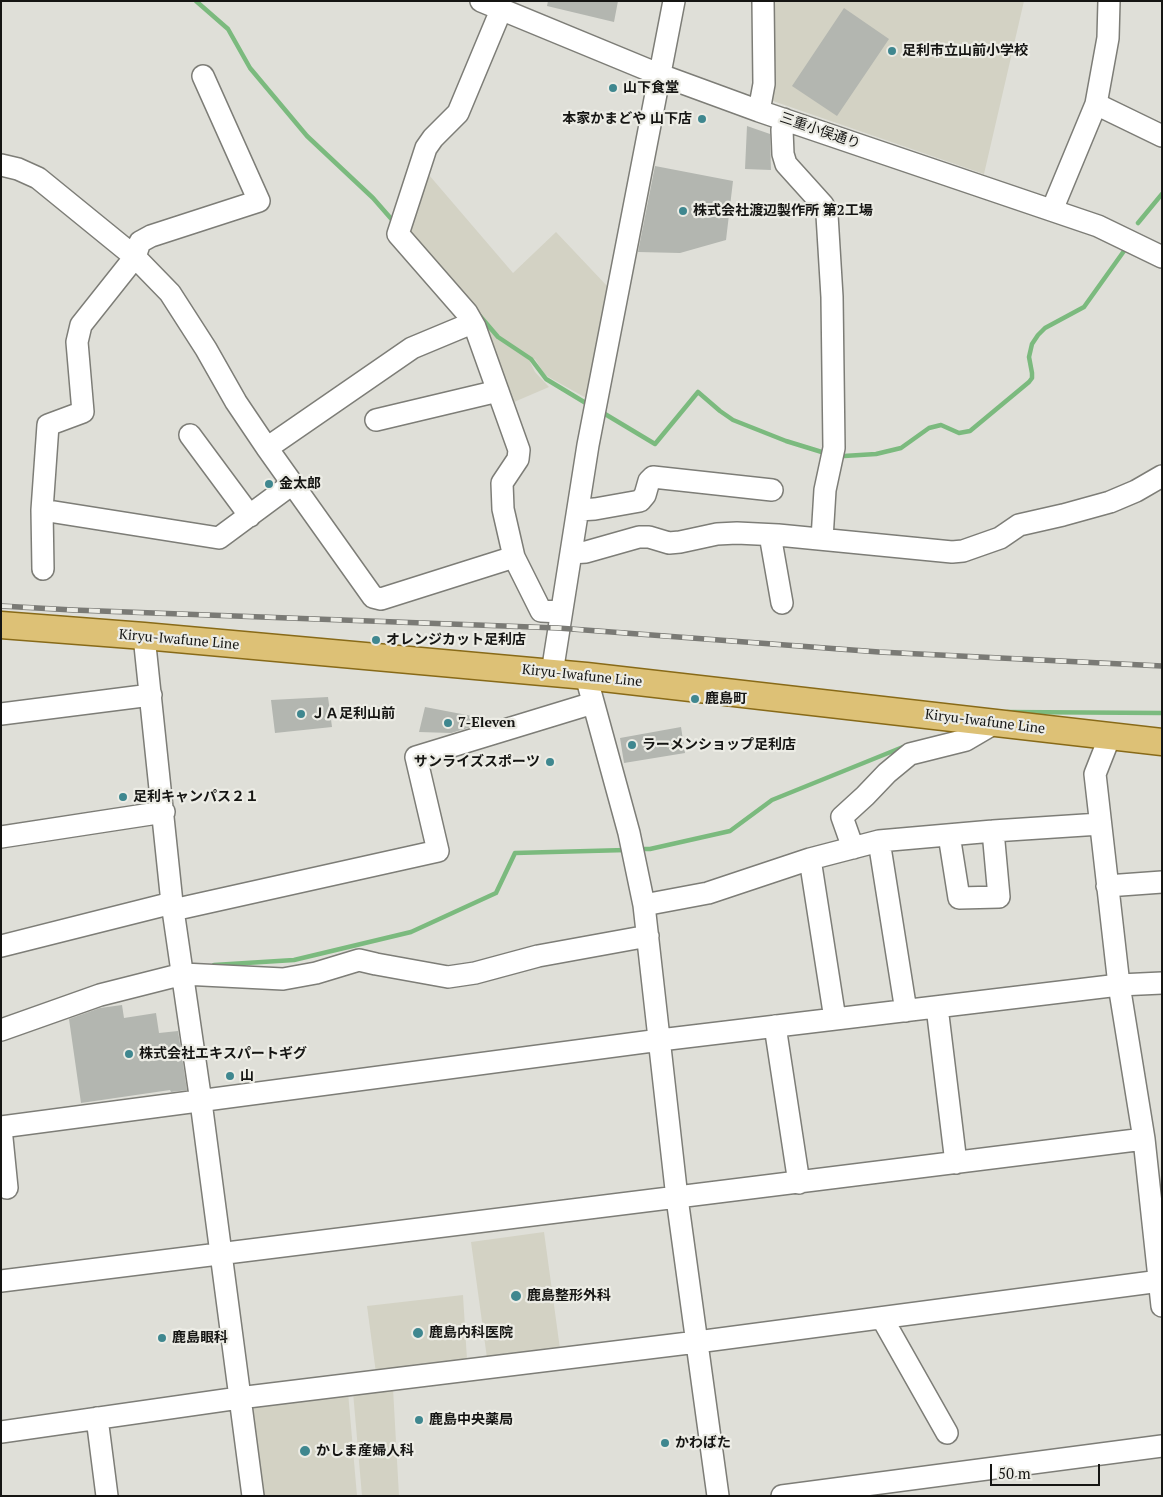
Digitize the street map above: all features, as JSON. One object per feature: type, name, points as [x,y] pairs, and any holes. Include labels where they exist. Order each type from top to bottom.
[{"type":"main road","name":"Kiryu-Iwafune Line","points":[[1,625],[586,676],[1162,742]]},
{"type":"street","name":"三重小俣通り","points":[[481,1],[509,9],[658,74],[1098,226],[1162,257]]},
{"type":"street","points":[[552,673],[588,445],[658,74],[674,1]]},
{"type":"street","points":[[759,110],[764,84],[763,1]]},
{"type":"street","points":[[1052,210],[1096,104],[1108,38],[1110,1]]},
{"type":"street","points":[[509,9],[458,113],[433,138],[426,148],[398,234],[467,313],[472,322],[519,450],[518,459],[502,483],[503,509],[514,557],[540,611],[561,612]]},
{"type":"street","points":[[42,569],[42,510],[48,425],[83,412],[77,342],[81,325],[135,257],[140,242],[151,236],[259,202],[203,76]]},
{"type":"street","points":[[1096,104],[1162,136]]},
{"type":"street","points":[[784,119],[782,130],[783,154],[786,164],[823,205],[827,215],[832,297],[834,448],[825,490],[822,539]]},
{"type":"street","points":[[1,165],[18,169],[38,178],[135,257],[170,293],[206,349],[236,402],[373,597],[381,599],[514,557]]},
{"type":"street","points":[[267,448],[412,348],[472,322]]},
{"type":"street","points":[[376,420],[498,392]]},
{"type":"street","points":[[190,435],[250,516]]},
{"type":"street","points":[[578,510],[595,510],[640,501],[649,481],[653,477],[772,490]]},
{"type":"street","points":[[571,553],[586,552],[639,537],[649,537],[669,543],[717,534],[770,535],[952,552],[963,551],[1000,538],[1019,525],[1110,502],[1160,483]]},
{"type":"street","points":[[42,510],[220,538],[292,484]]},
{"type":"street","points":[[770,535],[782,603]]},
{"type":"street","points":[[144,636],[173,906],[253,1496]]},
{"type":"street","points":[[586,676],[630,833],[644,905],[677,1198],[718,1496]]},
{"type":"street","points":[[1,714],[150,695]]},
{"type":"street","points":[[1,946],[173,906],[438,851],[416,758],[593,702]]},
{"type":"street","points":[[853,848],[842,817],[887,774],[910,754],[966,740],[995,723]]},
{"type":"street","points":[[1110,736],[1095,774],[1118,985],[1144,1139],[1155,1188],[1162,1306]]},
{"type":"street","points":[[1,838],[164,812]]},
{"type":"street","points":[[644,905],[708,893],[810,859],[880,841],[1100,824]]},
{"type":"street","points":[[949,835],[959,898],[999,897],[993,831]]},
{"type":"street","points":[[880,841],[906,1010]]},
{"type":"street","points":[[810,859],[835,1019]]},
{"type":"street","points":[[1107,886],[1162,882]]},
{"type":"street","points":[[1,1030],[100,995],[183,974],[282,979],[316,973],[358,960],[448,977],[475,973],[538,956],[648,936]]},
{"type":"street","points":[[7,1188],[1,1127],[660,1040],[1118,985],[1162,983]]},
{"type":"street","points":[[937,1007],[956,1163]]},
{"type":"street","points":[[775,1026],[799,1182]]},
{"type":"street","points":[[1,1281],[1144,1139]]},
{"type":"street","points":[[1,1432],[239,1398],[882,1318],[1160,1274]]},
{"type":"street","points":[[882,1318],[947,1432]]},
{"type":"street","points":[[97,1418],[107,1496]]},
{"type":"street","points":[[782,1496],[1162,1446]]},
{"type":"shaded area","name":"足利市立山前小学校","points":[[772,1],[1024,1],[984,174],[773,101]]},
{"type":"shaded area","points":[[423,168],[513,273],[556,232],[608,287],[588,399],[545,375],[535,359],[530,362],[535,372],[549,387],[507,405],[473,314],[403,234]]},
{"type":"shaded area","name":"鹿島整形外科","points":[[544,1232],[560,1349],[487,1358],[471,1242]]},
{"type":"shaded area","name":"鹿島内科医院","points":[[463,1295],[467,1360],[376,1373],[367,1306]]},
{"type":"shaded area","points":[[393,1388],[399,1496],[362,1496],[353,1392]]},
{"type":"shaded area","name":"かしま産婦人科","points":[[348,1392],[357,1496],[263,1496],[252,1407]]},
{"type":"building","points":[[548,1],[618,1],[614,22],[547,6]]},
{"type":"building","points":[[844,8],[889,39],[837,116],[792,86]]},
{"type":"building","points":[[747,126],[770,134],[771,170],[745,169]]},
{"type":"building","name":"株式会社渡辺製作所 第2工場","points":[[655,166],[733,181],[726,240],[680,253],[638,252]]},
{"type":"building","name":"ＪＡ足利山前","points":[[328,697],[332,727],[275,733],[271,700]]},
{"type":"building","points":[[425,707],[472,716],[471,727],[451,733],[419,732]]},
{"type":"building","points":[[681,727],[685,753],[624,763],[620,738]]},
{"type":"building","name":"株式会社エキスパートギグ","points":[[122,1005],[124,1018],[156,1013],[159,1033],[178,1031],[187,1090],[171,1092],[170,1090],[81,1103],[69,1019],[100,1008]]},
{"type":"waterway","points":[[196,1],[228,29],[250,68],[307,136],[373,198],[394,222]]},
{"type":"waterway","points":[[1138,223],[1162,194]]},
{"type":"waterway","points":[[844,456],[876,454],[901,448],[929,428],[941,425],[959,433],[970,431],[1029,382],[1032,378],[1029,357],[1032,344],[1038,335],[1045,328],[1084,307],[1124,251]]},
{"type":"waterway","points":[[480,316],[498,337],[531,359],[546,379],[589,405]]},
{"type":"waterway","points":[[600,411],[655,444],[698,392],[733,420],[786,441],[825,453]]},
{"type":"waterway","points":[[1007,712],[1162,713]]},
{"type":"waterway","points":[[639,849],[650,849],[730,831],[772,800],[903,747]]},
{"type":"waterway","points":[[214,965],[294,960],[411,932],[496,893],[515,853],[626,850]]},
{"type":"railway","points":[[1,606],[558,628],[879,652],[1162,666]]},
{"type":"place","name":"足利市立山前小学校","points":[[892,51]]},
{"type":"place","name":"山下食堂","points":[[613,88]]},
{"type":"place","name":"本家かまどや 山下店","points":[[702,119]]},
{"type":"place","name":"株式会社渡辺製作所 第2工場","points":[[683,211]]},
{"type":"place","name":"金太郎","points":[[269,484]]},
{"type":"place","name":"オレンジカット足利店","points":[[376,640]]},
{"type":"place","name":"鹿島町","points":[[695,699]]},
{"type":"place","name":"ＪＡ足利山前","points":[[301,714]]},
{"type":"place","name":"7-Eleven","points":[[448,723]]},
{"type":"place","name":"ラーメンショップ足利店","points":[[632,745]]},
{"type":"place","name":"サンライズスポーツ","points":[[550,762]]},
{"type":"place","name":"足利キャンパス２１","points":[[123,797]]},
{"type":"place","name":"株式会社エキスパートギグ","points":[[129,1054]]},
{"type":"place","name":"山","points":[[230,1076]]},
{"type":"place","name":"鹿島整形外科","points":[[516,1296]]},
{"type":"place","name":"鹿島内科医院","points":[[418,1333]]},
{"type":"place","name":"鹿島眼科","points":[[162,1338]]},
{"type":"place","name":"鹿島中央薬局","points":[[419,1420]]},
{"type":"place","name":"かわばた","points":[[665,1443]]},
{"type":"place","name":"かしま産婦人科","points":[[305,1451]]}]
